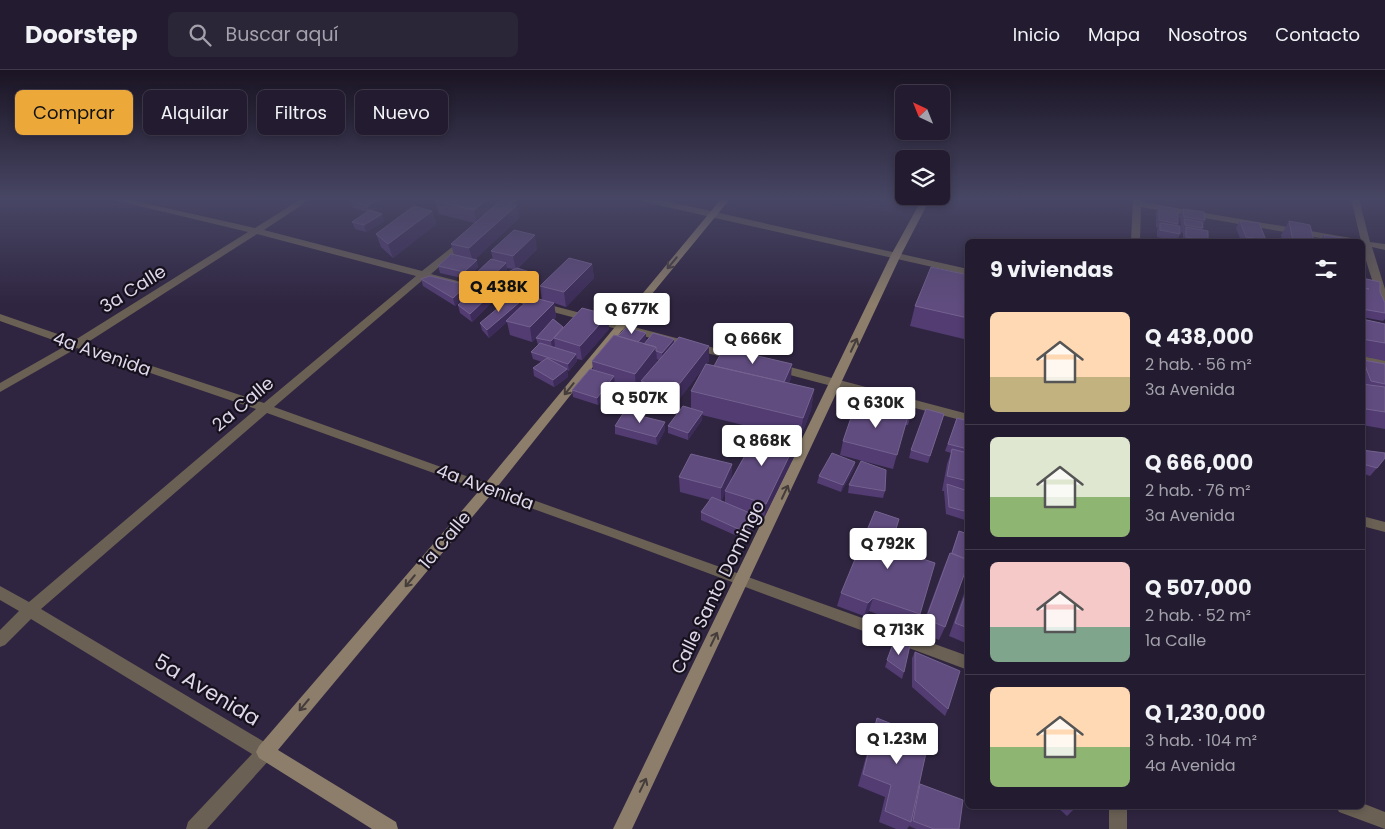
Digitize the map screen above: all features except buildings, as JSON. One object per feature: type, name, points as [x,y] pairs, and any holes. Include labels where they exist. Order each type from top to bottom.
[{"type":"main road","name":"1a Calle","points":[[265,752],[489,488],[697,234]]},
{"type":"main road","name":"Calle Santo Domingo","points":[[622,829],[907,234]]},
{"type":"main road","name":"5a Avenida","points":[[265,752],[389,829]]},
{"type":"street","name":"3a Calle","points":[[0,388],[74,345],[251,234]]},
{"type":"street","points":[[269,234],[965,417]]},
{"type":"street","name":"2a Calle","points":[[0,640],[31,609],[265,408],[472,234]]},
{"type":"street","points":[[802,234],[965,271]]},
{"type":"street","points":[[1315,234],[1340,239]]},
{"type":"street","points":[[1365,244],[1385,247]]},
{"type":"street","points":[[1365,247],[1385,305]]},
{"type":"street","name":"4a Avenida","points":[[0,317],[74,345],[265,408],[489,488],[743,579],[965,662]]},
{"type":"street","points":[[1365,361],[1385,364]]},
{"type":"street","points":[[1365,522],[1385,527]]},
{"type":"street","name":"5a Avenida","points":[[0,592],[265,752]]},
{"type":"street","name":"1a Calle","points":[[194,829],[265,752]]},
{"type":"street","points":[[1118,809],[1118,829]]},
{"type":"street","points":[[1353,809],[1385,821]]}]
